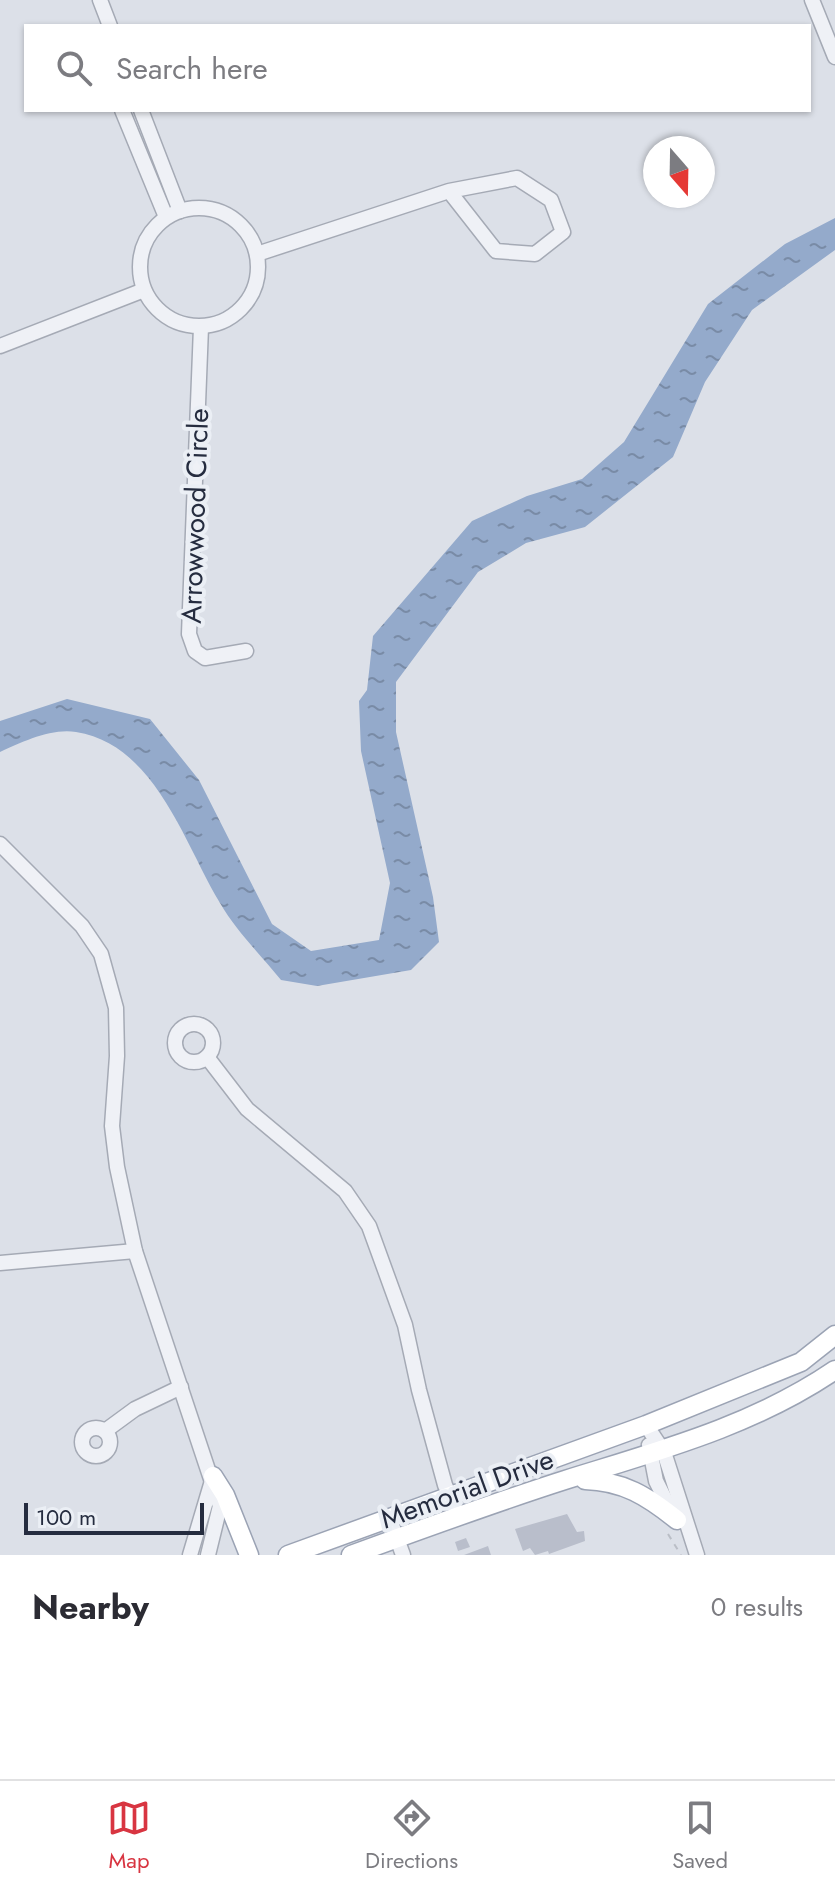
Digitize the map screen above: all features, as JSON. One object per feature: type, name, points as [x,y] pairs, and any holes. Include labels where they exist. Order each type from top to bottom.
[{"type":"main road","name":"Memorial Drive","points":[[288,1555],[646,1425],[801,1362],[835,1335]]},
{"type":"main road","name":"Memorial Drive","points":[[351,1555],[401,1546],[459,1517],[566,1480],[657,1454],[746,1419],[835,1370]]},
{"type":"main road","points":[[213,1476],[225,1495],[249,1555]]},
{"type":"main road","points":[[566,1480],[604,1480],[633,1489],[672,1527]]},
{"type":"street","points":[[100,0],[109,24]]},
{"type":"street","points":[[812,0],[835,57]]},
{"type":"street","points":[[123,112],[173,214]]},
{"type":"street","points":[[142,112],[173,214]]},
{"type":"street","points":[[257,254],[449,191],[517,178],[551,200],[563,232],[535,254],[496,251],[449,191]]},
{"type":"street","points":[[210,209],[234,219],[248,233],[257,254],[258,277],[247,302],[222,322],[201,327],[173,321],[154,306],[144,290],[139,268],[144,245],[173,214],[210,209]]},
{"type":"street","points":[[0,346],[144,290]]},
{"type":"street","name":"Arrowwood Circle","points":[[201,327],[189,634],[195,651],[205,658],[246,651]]},
{"type":"street","points":[[0,844],[82,926],[101,954],[116,1008],[117,1056],[112,1126],[117,1167],[135,1251],[213,1476],[220,1506],[208,1555]]},
{"type":"street","points":[[207,1057],[247,1109],[345,1191],[369,1226],[405,1325],[419,1390],[459,1517]]},
{"type":"street","points":[[0,1263],[135,1251]]},
{"type":"street","points":[[105,1431],[135,1409],[181,1387]]},
{"type":"street","points":[[646,1425],[691,1553]]},
{"type":"street","points":[[657,1454],[656,1481],[672,1527],[691,1553]]},
{"type":"street","points":[[190,1555],[213,1476]]},
{"type":"street","points":[[389,1517],[401,1546]]},
{"type":"path","points":[[672,1527],[691,1553]]},
{"type":"water","points":[[835,218],[835,250],[752,310],[705,382],[673,457],[585,527],[526,543],[478,572],[396,682],[396,732],[433,897],[439,942],[411,970],[317,986],[281,980],[226,913],[164,800],[147,776],[127,756],[103,740],[66,731],[37,737],[0,752],[0,721],[67,699],[150,719],[199,780],[272,924],[311,951],[379,940],[390,883],[361,751],[359,701],[367,690],[373,636],[472,521],[527,496],[582,479],[624,442],[708,304],[785,244]]},
{"type":"building","points":[[567,1514],[577,1532],[584,1531],[585,1541],[549,1554],[548,1551],[535,1555],[530,1548],[523,1551],[515,1529]]},
{"type":"building","points":[[466,1538],[470,1547],[458,1551],[455,1542]]},
{"type":"building","points":[[488,1546],[491,1555],[464,1555]]}]
